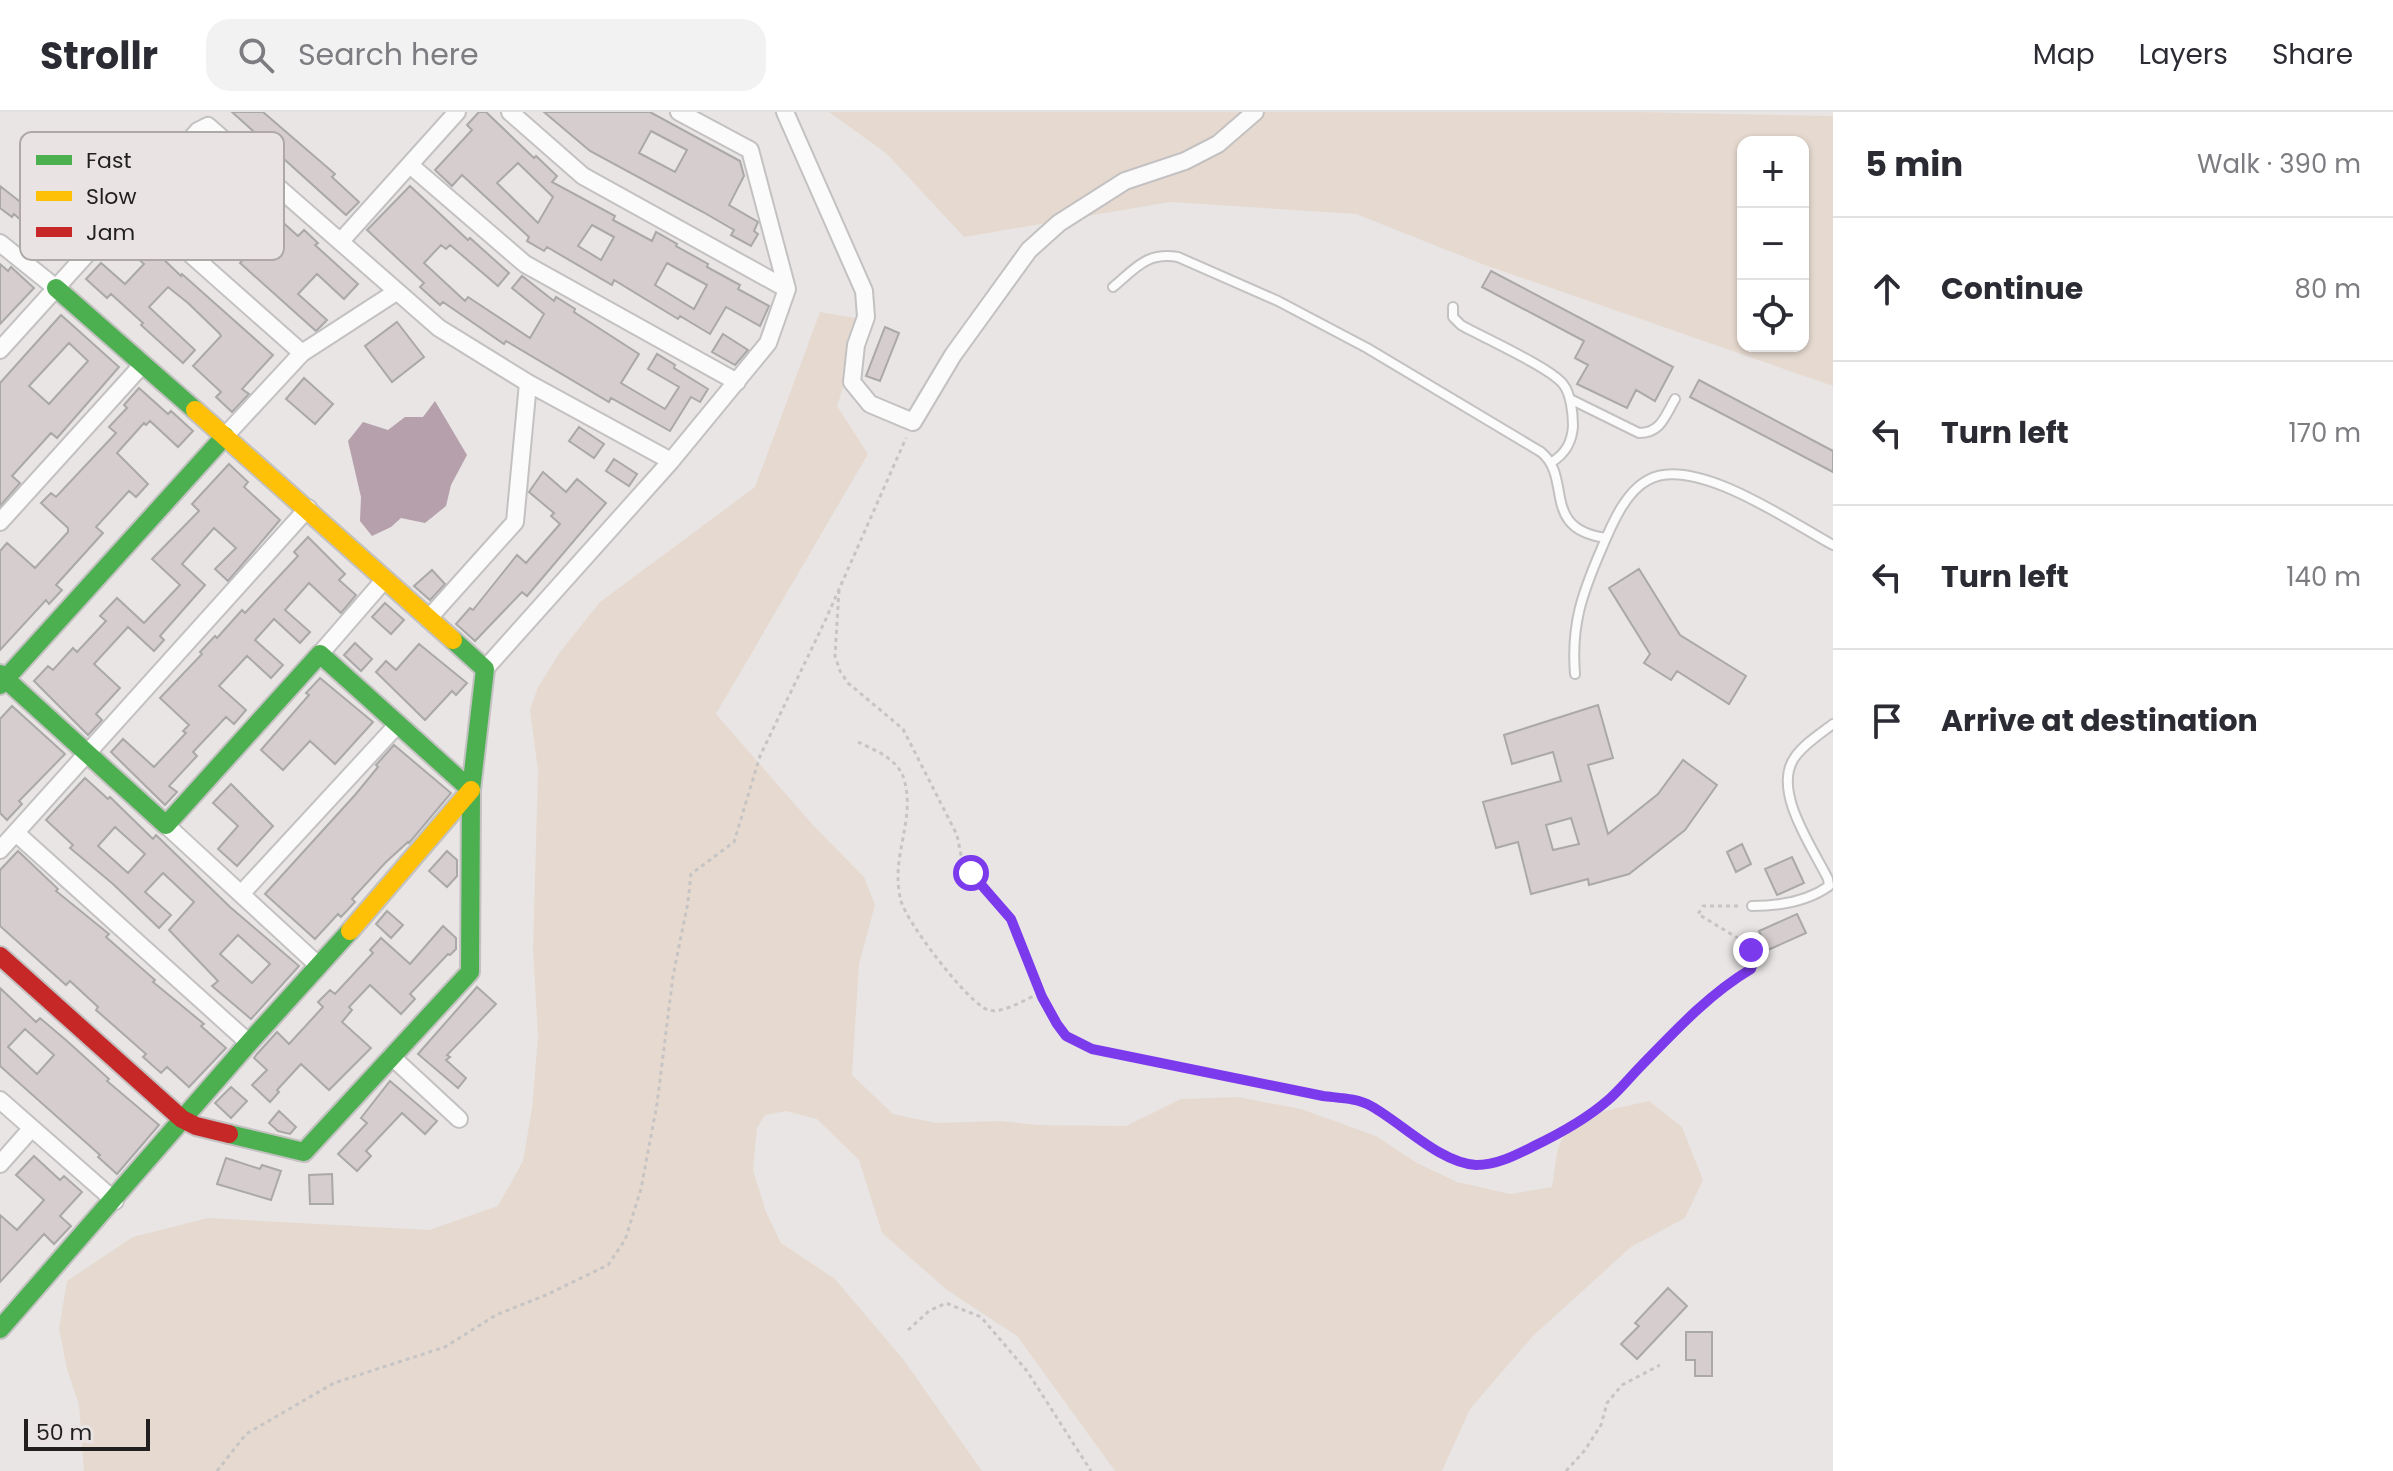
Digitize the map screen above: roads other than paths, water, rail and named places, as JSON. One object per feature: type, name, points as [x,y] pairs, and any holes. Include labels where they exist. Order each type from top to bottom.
[{"type":"street","points":[[341,241],[457,112]]},
{"type":"street","points":[[510,112],[583,176],[787,289]]},
{"type":"street","points":[[0,956],[182,1119],[196,1126],[304,1152],[470,972],[471,790],[485,669],[671,461],[768,343],[787,289],[750,150],[679,112]]},
{"type":"street","points":[[785,112],[864,291],[866,317],[856,345],[852,382],[870,404],[913,422],[953,355],[1029,250],[1059,223],[1125,181],[1185,161],[1218,144],[1255,112]]},
{"type":"street","points":[[197,132],[208,126],[215,132]]},
{"type":"street","points":[[410,165],[525,264],[737,382]]},
{"type":"street","points":[[284,192],[439,328],[528,383],[671,461]]},
{"type":"street","points":[[0,243],[20,259]]},
{"type":"street","points":[[21,260],[308,508],[485,669]]},
{"type":"street","points":[[0,350],[82,260]]},
{"type":"street","points":[[197,260],[302,353]]},
{"type":"street","points":[[319,966],[87,753],[2,680],[302,353],[396,292]]},
{"type":"street","points":[[0,522],[143,364]]},
{"type":"street","points":[[428,619],[515,522],[528,383]]},
{"type":"street","points":[[0,850],[308,508]]},
{"type":"street","points":[[166,825],[385,579]]},
{"type":"street","points":[[320,654],[471,790]]},
{"type":"street","points":[[241,894],[398,724]]},
{"type":"street","points":[[0,1329],[115,1201],[249,1043],[420,856],[471,790]]},
{"type":"street","points":[[16,833],[249,1043]]},
{"type":"street","points":[[391,1056],[459,1119]]},
{"type":"street","points":[[0,1100],[115,1201]]},
{"type":"street","points":[[0,1164],[31,1129]]},
{"type":"lane","points":[[1113,287],[1152,256],[1178,257],[1278,301],[1367,348],[1541,452],[1555,467],[1559,501],[1571,522],[1582,532],[1606,538]]},
{"type":"lane","points":[[1453,307],[1453,317],[1461,325],[1547,372],[1564,385],[1573,418],[1572,439],[1566,450],[1552,462]]},
{"type":"lane","points":[[1570,399],[1639,433],[1650,433],[1663,423],[1675,399]]},
{"type":"lane","points":[[1575,674],[1573,641],[1576,618],[1590,573],[1630,495],[1649,479],[1678,475],[1710,480],[1833,545]]},
{"type":"lane","points":[[1752,906],[1793,901],[1819,894],[1829,886],[1795,813],[1787,785],[1787,772],[1795,756],[1833,724]]}]
